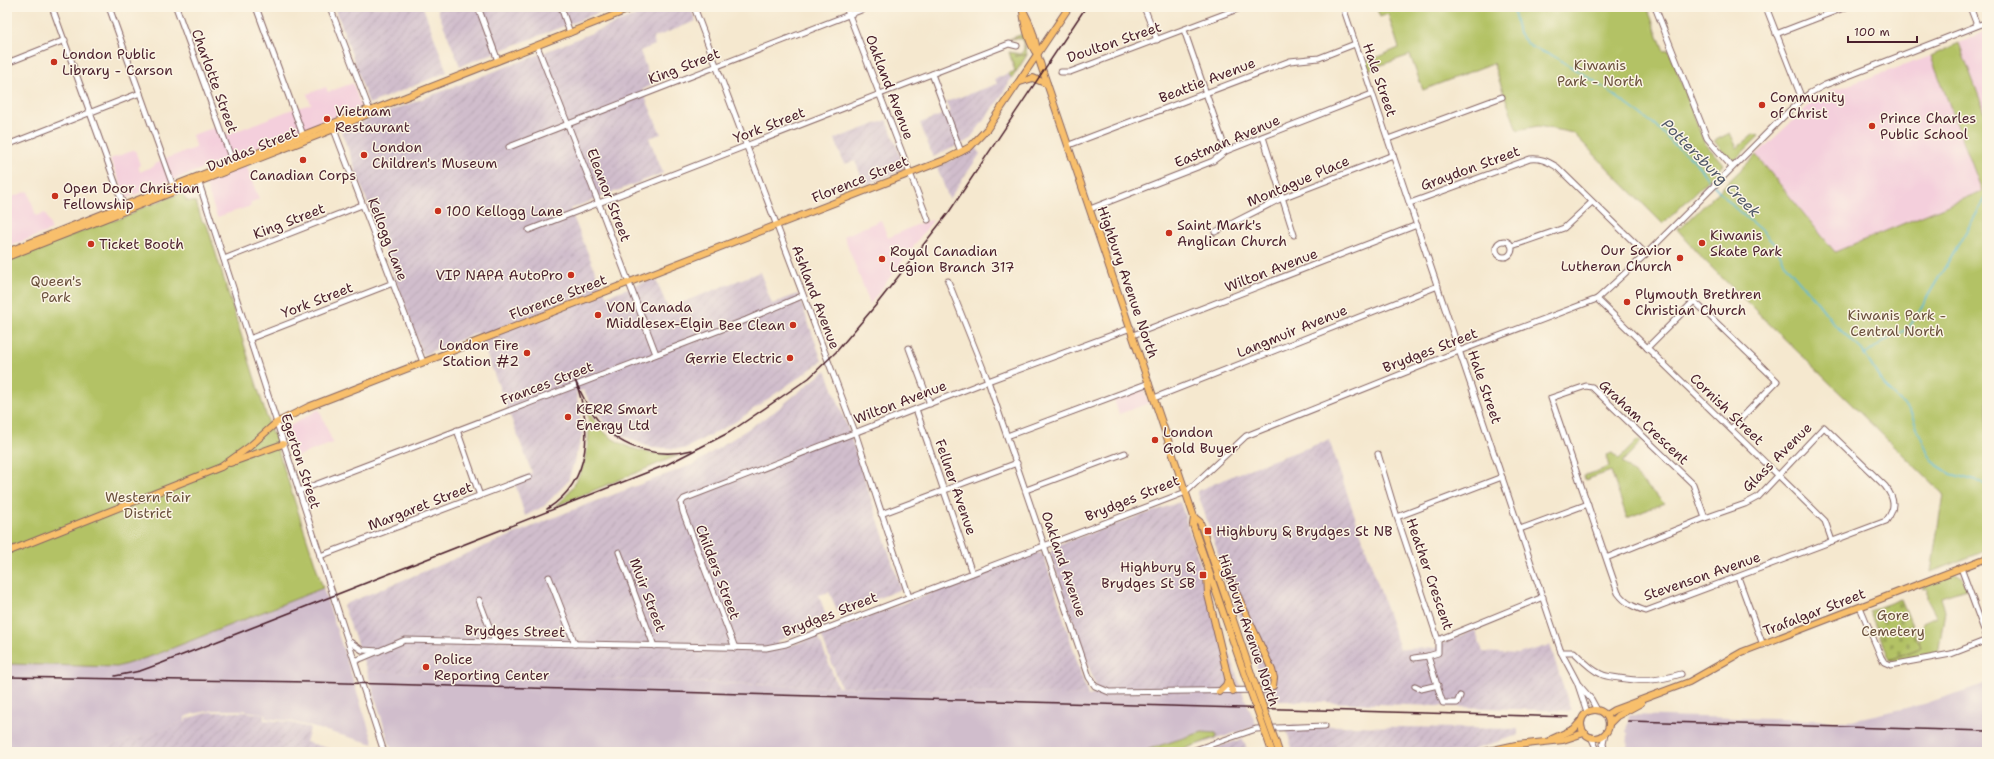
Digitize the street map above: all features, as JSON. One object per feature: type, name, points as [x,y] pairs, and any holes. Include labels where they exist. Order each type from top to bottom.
[{"type":"main road","name":"Dundas Street","points":[[198,180],[232,163],[302,135],[368,114],[370,111],[635,7]]},
{"type":"main road","name":"Florence Street","points":[[7,552],[221,467],[249,447],[276,423],[308,407],[776,226],[961,152],[970,147],[987,129],[1070,7]]},
{"type":"main road","name":"Highbury Avenue North","points":[[1023,9],[1031,24],[1036,40],[1037,54],[1186,492],[1194,518],[1193,525],[1207,566],[1279,752]]},
{"type":"main road","points":[[1020,82],[1033,78],[1047,84]]},
{"type":"main road","name":"Dundas Street","points":[[7,252],[124,207],[291,146],[333,126]]},
{"type":"main road","points":[[291,146],[292,143],[301,139],[302,135]]},
{"type":"main road","name":"Dundas Street","points":[[7,257],[124,207]]},
{"type":"main road","points":[[221,467],[283,444]]},
{"type":"main road","name":"Highbury Avenue North","points":[[1194,518],[1200,522],[1272,752]]},
{"type":"main road","points":[[1210,553],[1230,579],[1272,670],[1274,678],[1273,686]]},
{"type":"main road","name":"Trafalgar Street","points":[[1606,715],[1614,710],[1689,682],[1742,652],[1987,558]]},
{"type":"main road","points":[[1207,566],[1208,595],[1228,678],[1233,691]]},
{"type":"main road","points":[[1219,692],[1226,685],[1228,678]]},
{"type":"main road","name":"Trafalgar Street","points":[[1609,724],[1617,716],[1654,695]]},
{"type":"main road","points":[[1548,741],[1574,728],[1581,722],[1587,712],[1597,710],[1606,715],[1609,724],[1605,734],[1598,738],[1591,737],[1584,733],[1581,722]]},
{"type":"main road","points":[[1484,752],[1516,745],[1563,740],[1584,733]]},
{"type":"street","points":[[52,7],[124,207]]},
{"type":"street","points":[[109,7],[172,183]]},
{"type":"street","name":"Charlotte Street","points":[[176,7],[232,163]]},
{"type":"street","points":[[256,7],[302,135]]},
{"type":"street","points":[[330,7],[370,111]]},
{"type":"street","points":[[478,7],[498,61]]},
{"type":"street","points":[[561,7],[570,33]]},
{"type":"street","name":"Ashland Avenue","points":[[694,7],[802,296],[855,432],[881,514],[910,597]]},
{"type":"street","name":"Oakland Avenue","points":[[846,7],[928,220]]},
{"type":"street","name":"King Street","points":[[509,147],[869,7]]},
{"type":"street","points":[[1144,7],[1157,40]]},
{"type":"street","name":"Doulton Street","points":[[1061,72],[1070,72],[1243,7]]},
{"type":"street","name":"Hale Street","points":[[1342,7],[1460,350],[1561,652],[1577,682],[1587,712]]},
{"type":"street","points":[[1655,7],[1707,138],[1732,167]]},
{"type":"street","points":[[1766,7],[1802,99]]},
{"type":"street","points":[[1776,34],[1846,7]]},
{"type":"street","points":[[1970,7],[1977,26]]},
{"type":"street","name":"Brydges Street","points":[[355,661],[382,651],[405,640],[735,648],[766,648],[786,644],[1186,492],[1246,436],[1460,350],[1597,299],[1646,254],[1719,179],[1810,93],[1825,85],[1987,22]]},
{"type":"street","points":[[1184,30],[1226,151]]},
{"type":"street","points":[[7,63],[65,40]]},
{"type":"street","name":"York Street","points":[[529,230],[1009,44],[1017,46]]},
{"type":"street","name":"Beattie Avenue","points":[[1069,145],[1290,61],[1319,58],[1355,44]]},
{"type":"street","name":"Eleanor Street","points":[[537,46],[656,354]]},
{"type":"street","points":[[932,74],[961,152]]},
{"type":"street","points":[[7,145],[140,93]]},
{"type":"street","name":"Eastman Avenue","points":[[1090,208],[1213,161],[1226,151],[1372,94]]},
{"type":"street","points":[[1388,139],[1502,96]]},
{"type":"street","name":"Kellogg Lane","points":[[333,126],[423,362]]},
{"type":"street","points":[[1263,137],[1294,235]]},
{"type":"street","name":"Montague Place","points":[[1215,232],[1282,198],[1393,155]]},
{"type":"street","name":"Graydon Street","points":[[1410,203],[1530,159],[1538,158],[1548,161],[1556,167],[1646,254]]},
{"type":"street","name":"Egerton Street","points":[[198,180],[384,752]]},
{"type":"street","points":[[1512,246],[1564,228],[1592,202]]},
{"type":"street","name":"King Street","points":[[224,259],[362,205]]},
{"type":"street","name":"Wilton Avenue","points":[[1133,335],[1417,225]]},
{"type":"street","name":"Oakland Avenue","points":[[948,281],[988,381],[1089,677],[1095,686],[1109,692],[1219,692],[1267,690],[1273,686]]},
{"type":"street","name":"York Street","points":[[250,339],[393,283]]},
{"type":"street","name":"Langmuir Avenue","points":[[1154,398],[1438,286]]},
{"type":"street","name":"Frances Street","points":[[299,491],[746,320],[802,296]]},
{"type":"street","name":"Cornish Street","points":[[1597,299],[1824,521],[1832,541]]},
{"type":"street","points":[[1647,348],[1694,301],[1777,381],[1731,429]]},
{"type":"street","name":"Wilton Avenue","points":[[682,504],[684,499],[691,496],[988,381],[1131,328]]},
{"type":"street","points":[[909,348],[930,404]]},
{"type":"street","points":[[1007,436],[1149,383]]},
{"type":"street","name":"Graham Crescent","points":[[1554,407],[1551,398],[1586,386],[1592,387],[1693,484],[1705,518]]},
{"type":"street","name":"Stevenson Avenue","points":[[1554,407],[1618,593],[1624,602],[1633,607],[1646,611],[1738,578],[1886,521]]},
{"type":"street","name":"Fellner Avenue","points":[[916,409],[972,573]]},
{"type":"street","name":"Glass Avenue","points":[[1606,558],[1705,518],[1745,504],[1758,497],[1824,427],[1892,494],[1894,504],[1893,512],[1886,521]]},
{"type":"street","points":[[458,430],[480,496]]},
{"type":"street","points":[[1026,490],[1125,453]]},
{"type":"street","points":[[1378,454],[1397,517]]},
{"type":"street","points":[[881,514],[1017,463]]},
{"type":"street","name":"Margaret Street","points":[[320,556],[529,477]]},
{"type":"street","name":"Heather Crescent","points":[[1502,477],[1397,517],[1438,640],[1543,597]]},
{"type":"street","name":"Childers Street","points":[[682,504],[683,512],[735,648]]},
{"type":"street","points":[[1520,529],[1588,504]]},
{"type":"street","name":"Muir Street","points":[[619,552],[654,646]]},
{"type":"street","points":[[1860,607],[1881,657],[1884,662],[1891,666],[1951,654],[1987,639],[1961,568]]},
{"type":"street","points":[[549,577],[575,644]]},
{"type":"street","name":"Stevenson Avenue","points":[[1738,578],[1763,645]]},
{"type":"street","points":[[479,600],[495,642]]},
{"type":"street","points":[[348,639],[356,647],[362,650],[382,651]]},
{"type":"street","points":[[1414,658],[1438,653],[1438,640]]},
{"type":"street","points":[[1561,652],[1574,652],[1583,661],[1601,674],[1614,677],[1640,681],[1658,680],[1681,674]]},
{"type":"street","points":[[1428,656],[1443,703],[1457,703],[1460,696]]},
{"type":"street","name":"Hale Street","points":[[1577,682],[1591,699],[1597,710]]},
{"type":"street","points":[[1415,686],[1420,689],[1438,685]]},
{"type":"street","points":[[1189,752],[1256,729],[1325,726]]},
{"type":"street","points":[[1605,734],[1603,744],[1605,752]]},
{"type":"street","points":[[1591,737],[1598,752]]},
{"type":"shaded area","points":[[335,7],[423,7],[447,72],[369,104]]},
{"type":"shaded area","points":[[436,7],[614,7],[460,66]]},
{"type":"shaded area","points":[[656,7],[690,7],[696,21],[653,38],[655,45],[640,51],[652,85],[642,90],[661,134],[649,138],[663,173],[570,209],[602,288],[607,296],[655,278],[668,308],[760,272],[772,304],[798,294],[822,361],[735,422],[684,449],[649,447],[612,431],[595,410],[583,390],[576,392],[583,433],[568,481],[544,506],[525,516],[514,480],[532,473],[478,332],[423,355],[341,130],[535,56]]},
{"type":"shaded area","points":[[1987,31],[1987,118],[1959,43]]},
{"type":"shaded area","name":"Prince Charles Public School","points":[[1931,56],[1982,191],[1835,252],[1756,155],[1818,97],[1828,92]]},
{"type":"shaded area","points":[[1016,70],[999,100],[969,140],[933,157],[920,123],[950,112],[946,102],[997,84],[995,79]]},
{"type":"shaded area","points":[[353,83],[361,107],[127,198],[110,159],[135,150],[140,165],[138,166],[140,172],[167,158],[196,148],[192,135],[216,127],[224,136],[290,110],[311,104],[307,94],[326,87],[328,92]]},
{"type":"shaded area","points":[[887,120],[904,169],[865,185],[855,161],[844,164],[835,139]]},
{"type":"shaded area","points":[[977,148],[980,154],[949,199],[937,167]]},
{"type":"shaded area","points":[[246,165],[259,199],[250,203],[251,206],[217,217],[205,183]]},
{"type":"shaded area","points":[[28,191],[36,216],[45,213],[52,230],[7,247],[7,199]]},
{"type":"shaded area","points":[[881,220],[888,238],[923,222],[933,220],[870,304],[844,236]]},
{"type":"shaded area","points":[[826,370],[847,426],[901,589],[839,614],[829,592],[819,595],[828,622],[777,641],[778,650],[818,636],[838,687],[367,671],[343,605],[565,513],[694,464],[774,412]]},
{"type":"shaded area","points":[[1143,389],[1149,403],[1119,414],[1114,400]]},
{"type":"shaded area","points":[[319,409],[333,443],[292,458],[285,429]]},
{"type":"shaded area","points":[[1329,440],[1400,649],[1436,648],[1445,642],[1475,630],[1483,652],[1518,654],[1550,645],[1571,711],[1268,700],[1197,491],[1246,470]]},
{"type":"shaded area","points":[[1180,502],[1243,694],[1098,693],[1050,554],[1054,546]]},
{"type":"shaded area","points":[[1035,553],[1041,553],[1044,556],[1088,696],[841,687],[821,635]]},
{"type":"shaded area","points":[[323,588],[374,744],[290,721],[265,718],[266,714],[242,710],[214,710],[192,714],[185,717],[185,721],[142,737],[126,740],[94,752],[7,752],[7,664],[117,667],[155,655]]},
{"type":"shaded area","points":[[367,671],[1088,696],[1099,693],[1243,694],[1257,726],[1176,752],[392,752]]},
{"type":"shaded area","points":[[1987,683],[1987,752],[1627,752],[1628,734],[1626,731],[1629,715],[1847,721],[1924,704]]},
{"type":"shaded area","points":[[209,712],[244,712],[264,714],[264,720],[288,722],[310,728],[306,742],[342,752],[94,752],[126,740],[142,737],[185,721],[186,723],[186,719]]},
{"type":"shaded area","points":[[1285,725],[1518,729],[1518,735],[1466,752],[1293,752]]},
{"type":"shaded area","points":[[1242,739],[1249,752],[1203,752]]},
{"type":"green space","name":"Kiwanis Park - North","points":[[1376,7],[1647,7],[1664,51],[1669,50],[1704,142],[1724,165],[1663,224],[1573,133],[1538,126],[1517,130],[1493,63],[1423,90],[1410,55],[1367,70],[1365,62],[1399,48],[1388,14],[1380,17]]},
{"type":"green space","points":[[1023,34],[1027,55],[1012,78],[1008,74],[1015,71],[1009,52],[1020,54],[1023,51],[1024,46],[1020,38],[1009,39]]},
{"type":"green space","name":"Kiwanis Park - Central North","points":[[1959,43],[1987,118],[1987,550],[1931,572],[1943,494],[1703,259],[1677,229],[1679,227],[1681,228],[1756,155],[1835,252],[1982,191],[1931,56]]},
{"type":"green space","points":[[1730,133],[1737,148],[1754,134],[1759,136],[1735,160],[1731,161],[1714,141]]},
{"type":"green space","name":"Western Fair District","points":[[181,193],[187,201],[196,202],[202,221],[207,225],[272,434],[274,433],[277,436],[276,444],[323,588],[155,655],[117,667],[7,664],[7,260],[111,220],[113,221],[135,213],[134,211]]},
{"type":"green space","points":[[587,408],[594,421],[613,439],[638,450],[651,453],[679,455],[556,506],[574,486],[584,462],[589,435]]},
{"type":"green space","points":[[1638,440],[1641,442],[1622,462],[1664,503],[1627,518],[1611,471],[1585,480],[1584,476],[1609,467],[1606,455],[1612,453],[1619,459]]},
{"type":"green space","points":[[1954,574],[1962,577],[1966,589],[1941,597],[1945,611],[1938,654],[1897,663],[1890,660],[1921,647],[1919,642],[1923,622],[1936,616],[1927,599],[1927,588],[1923,589],[1922,587]]},
{"type":"green space","name":"Gore Cemetery","points":[[1901,599],[1921,647],[1890,660],[1869,611]]},
{"type":"green space","points":[[1202,732],[1216,733],[1217,737],[1176,752],[1144,752],[1149,749]]},
{"type":"waterway","name":"Pottersburg Creek","points":[[1513,7],[1519,34],[1531,47],[1553,56],[1596,82],[1655,125],[1674,145],[1693,159],[1707,178],[1735,208],[1763,232],[1774,244],[1787,267],[1835,325],[1862,350],[1884,386],[1910,411],[1928,454],[1937,465],[1951,474],[1987,484]]},
{"type":"waterway","points":[[1865,355],[1882,342],[1909,328],[1987,196]]},
{"type":"railway","points":[[115,676],[140,671],[162,663],[666,465],[730,432],[809,378],[836,352],[876,305],[949,212],[1086,7]]},
{"type":"railway","points":[[547,509],[562,497],[573,483],[581,468],[585,451],[586,433],[584,415],[581,398],[575,380],[596,418],[609,432],[619,439],[642,450],[654,452],[667,453],[692,450]]},
{"type":"railway","points":[[7,677],[310,682],[1569,717]]},
{"type":"railway","points":[[1628,721],[1987,731]]},
{"type":"place","name":"London Public Library - Carson","points":[[54,62]]},
{"type":"place","name":"Community of Christ","points":[[1762,105]]},
{"type":"place","name":"Vietnam Restaurant","points":[[327,119]]},
{"type":"place","name":"Prince Charles Public School","points":[[1872,126]]},
{"type":"place","name":"London Children's Museum","points":[[364,155]]},
{"type":"place","name":"Canadian Corps","points":[[303,160]]},
{"type":"place","name":"Open Door Christian Fellowship","points":[[55,196]]},
{"type":"place","name":"100 Kellogg Lane","points":[[438,211]]},
{"type":"place","name":"Saint Mark's Anglican Church","points":[[1169,233]]},
{"type":"place","name":"Kiwanis Skate Park","points":[[1702,243]]},
{"type":"place","name":"Ticket Booth","points":[[91,244]]},
{"type":"place","name":"Our Savior Lutheran Church","points":[[1680,258]]},
{"type":"place","name":"Royal Canadian Legion Branch 317","points":[[882,259]]},
{"type":"place","name":"VIP NAPA AutoPro","points":[[571,275]]},
{"type":"place","name":"Plymouth Brethren Christian Church","points":[[1627,302]]},
{"type":"place","name":"VON Canada Middlesex-Elgin","points":[[598,315]]},
{"type":"place","name":"Bee Clean","points":[[793,325]]},
{"type":"place","name":"London Fire Station #2","points":[[527,353]]},
{"type":"place","name":"Gerrie Electric","points":[[790,358]]},
{"type":"place","name":"KERR Smart Energy Ltd","points":[[568,417]]},
{"type":"place","name":"London Gold Buyer","points":[[1155,440]]},
{"type":"place","name":"Highbury & Brydges St NB","points":[[1208,531]]},
{"type":"place","name":"Highbury & Brydges St SB","points":[[1203,575]]},
{"type":"place","name":"Police Reporting Center","points":[[426,667]]},
{"type":"park label","name":"Queen's Park","points":[[56,290]]}]
